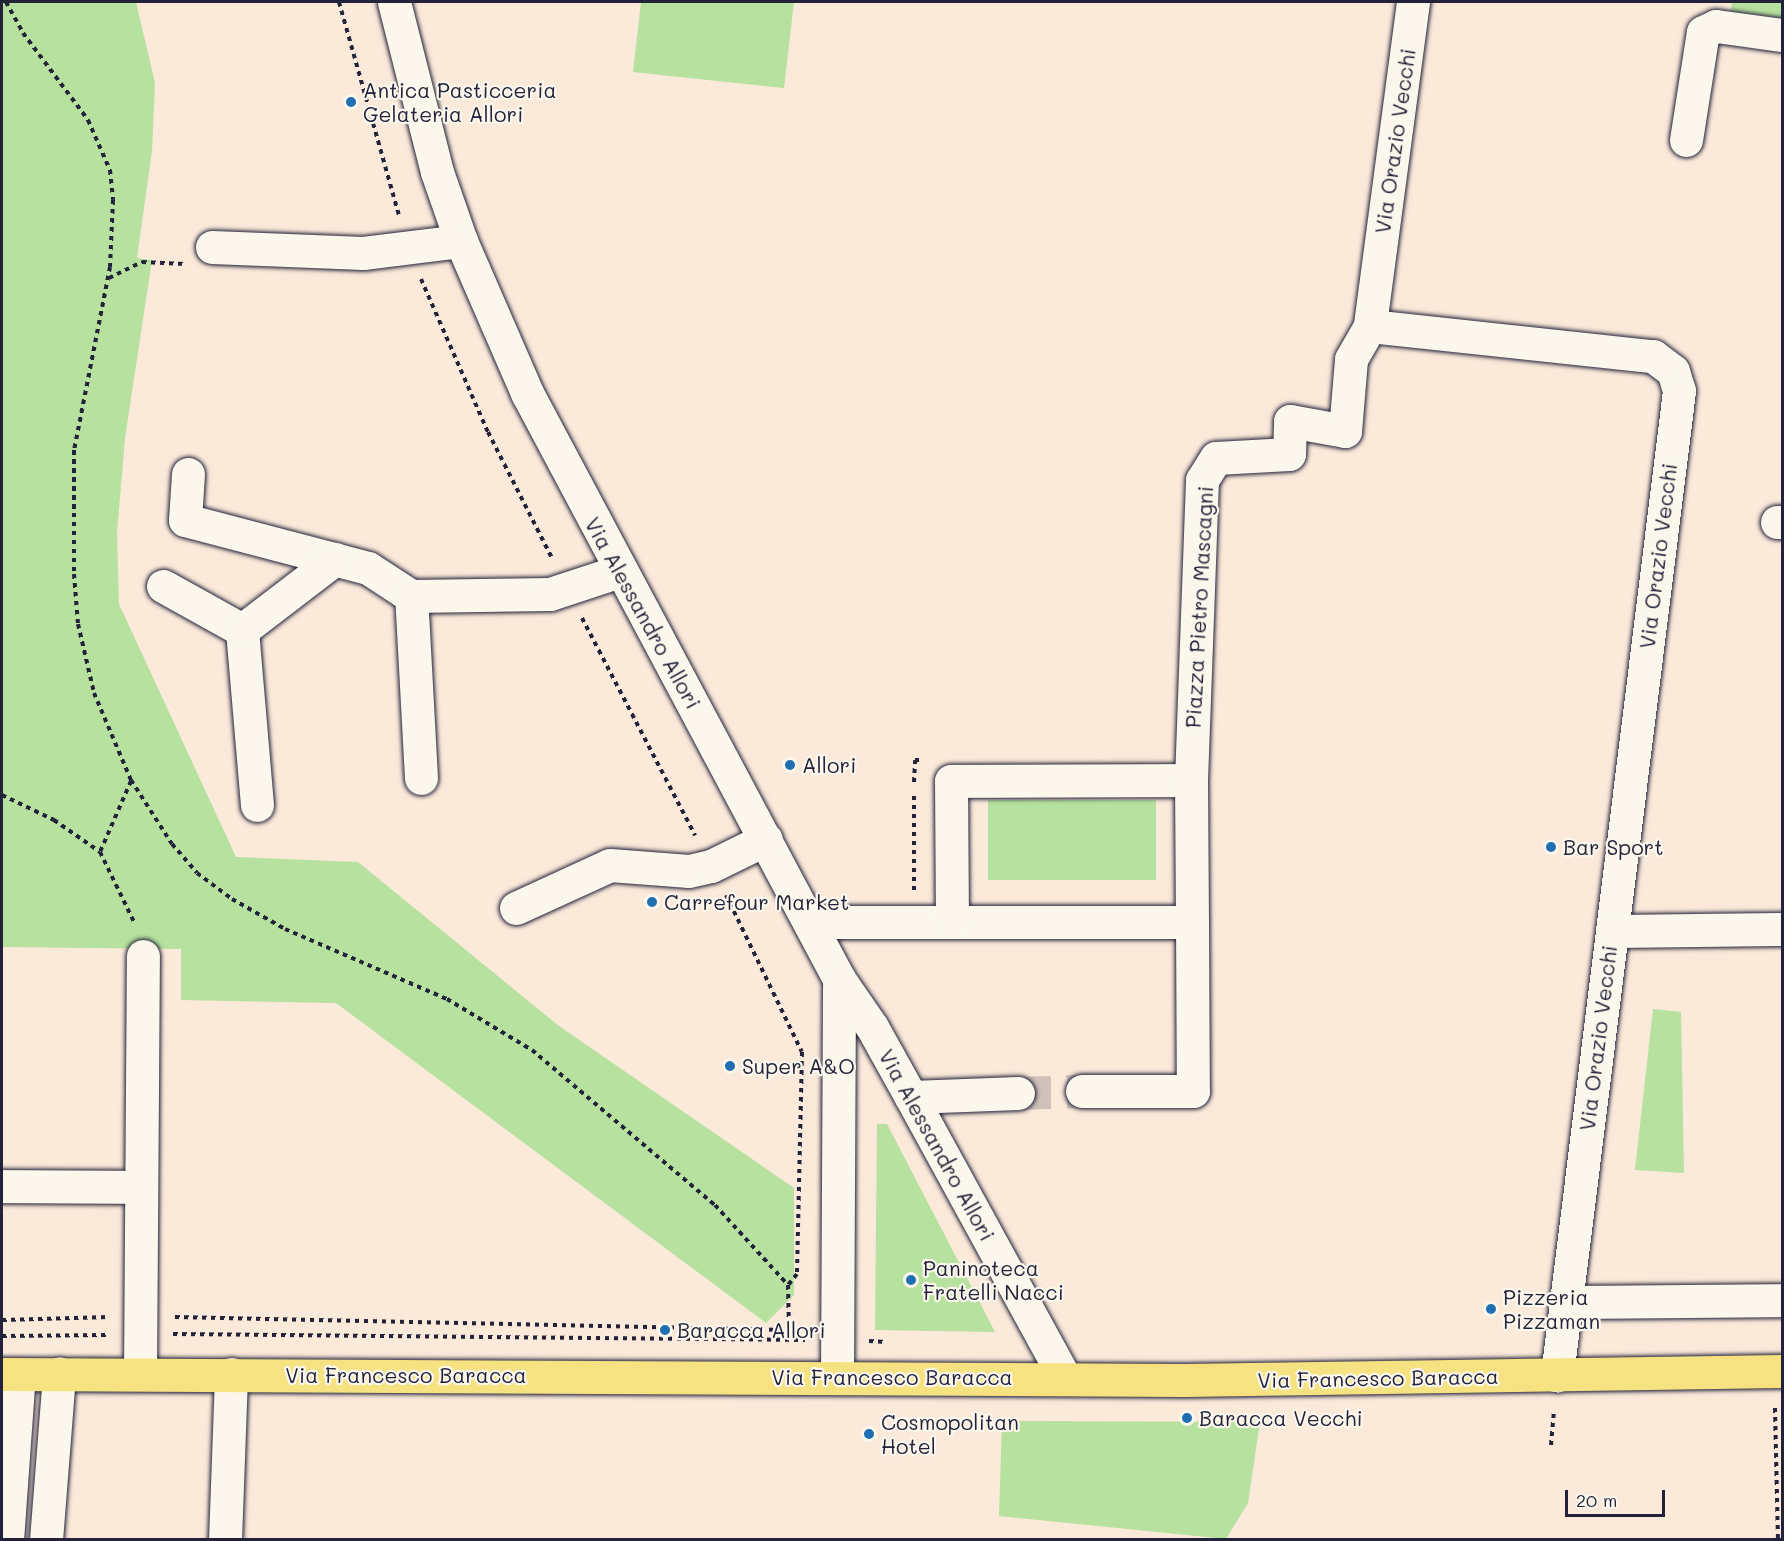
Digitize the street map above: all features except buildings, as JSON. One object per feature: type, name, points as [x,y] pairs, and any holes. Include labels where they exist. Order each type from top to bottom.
[{"type":"main road","name":"Via Francesco Baracca","points":[[10,1374],[1064,1377],[1184,1380],[1782,1371]]},
{"type":"street","name":"Via Alessandro Allori","points":[[394,2],[437,172],[461,241],[527,393],[620,571],[766,839],[838,979],[872,1027],[1064,1377]]},
{"type":"street","name":"Via Orazio Vecchi","points":[[1413,2],[1370,326],[1653,356],[1667,363],[1676,377],[1677,402],[1557,1375]]},
{"type":"street","points":[[1686,140],[1703,32],[1716,26],[1782,35]]},
{"type":"street","points":[[212,247],[363,253],[461,241]]},
{"type":"street","name":"Piazza Pietro Mascagni","points":[[1082,1091],[1193,1091],[1191,780],[1202,480],[1216,458],[1288,454],[1290,421],[1345,431],[1351,359],[1370,326]]},
{"type":"street","points":[[188,474],[185,520],[368,568],[411,596],[550,594],[620,571]]},
{"type":"street","points":[[242,630],[335,559]]},
{"type":"street","points":[[163,586],[242,630]]},
{"type":"street","points":[[411,596],[421,778]]},
{"type":"street","points":[[242,630],[257,805]]},
{"type":"street","points":[[952,922],[951,782],[1191,780]]},
{"type":"street","points":[[516,908],[610,865],[689,871],[711,866],[766,839]]},
{"type":"street","points":[[809,922],[1192,922]]},
{"type":"street","points":[[1612,931],[1782,929]]},
{"type":"street","points":[[140,1374],[143,956]]},
{"type":"street","name":"Via Alessandro Allori","points":[[837,1377],[838,979]]},
{"type":"street","points":[[911,1097],[1018,1093]]},
{"type":"street","points":[[2,1186],[141,1187]]},
{"type":"street","points":[[1565,1302],[1782,1300]]},
{"type":"street","points":[[7,1539],[10,1374]]},
{"type":"street","points":[[46,1539],[59,1374]]},
{"type":"street","points":[[225,1539],[231,1374]]},
{"type":"path","points":[[339,2],[409,248],[488,432],[711,866],[802,1052],[797,1274],[788,1285],[789,1330]]},
{"type":"path","points":[[108,279],[142,262],[187,264],[212,247]]},
{"type":"path","points":[[100,852],[131,780]]},
{"type":"path","points":[[2,795],[54,820],[100,852],[124,895],[143,944],[143,956]]},
{"type":"path","points":[[2,1320],[113,1317]]},
{"type":"path","points":[[170,1317],[789,1330]]},
{"type":"path","points":[[774,1338],[789,1330]]},
{"type":"path","points":[[169,1334],[807,1340]]},
{"type":"path","points":[[2,1336],[115,1335]]},
{"type":"path","points":[[1776,1408],[1778,1539]]},
{"type":"path","points":[[1551,1445],[1554,1409]]},
{"type":"green space","points":[[2,2],[136,2],[155,83],[152,151],[137,258],[152,260],[125,438],[117,533],[119,604],[236,857],[358,862],[559,1026],[794,1188],[794,1295],[766,1323],[336,1003],[181,1000],[181,949],[2,947]]},
{"type":"green space","points":[[641,2],[794,2],[784,88],[633,72]]},
{"type":"green space","points":[[1732,2],[1782,2],[1782,18],[1731,11]]},
{"type":"green space","points":[[988,800],[1156,800],[1156,880],[988,880]]},
{"type":"green space","points":[[1653,1009],[1681,1012],[1684,1173],[1635,1170]]},
{"type":"green space","points":[[877,1124],[887,1124],[995,1332],[875,1330]]},
{"type":"green space","points":[[1002,1421],[1260,1422],[1248,1503],[1226,1539],[999,1516]]},
{"type":"tunnel","points":[[1018,1093],[1082,1091]]},
{"type":"place","name":"Antica Pasticceria Gelateria Allori","points":[[351,102]]},
{"type":"place","name":"Allori","points":[[790,765]]},
{"type":"place","name":"Bar Sport","points":[[1551,847]]},
{"type":"place","name":"Carrefour Market","points":[[652,902]]},
{"type":"place","name":"Super A&O","points":[[730,1066]]},
{"type":"place","name":"Paninoteca Fratelli Nacci","points":[[911,1280]]},
{"type":"place","name":"Pizzeria Pizzaman","points":[[1491,1309]]},
{"type":"place","name":"Baracca Allori","points":[[665,1330]]},
{"type":"place","name":"Baracca Vecchi","points":[[1187,1418]]},
{"type":"place","name":"Cosmopolitan Hotel","points":[[869,1434]]}]
